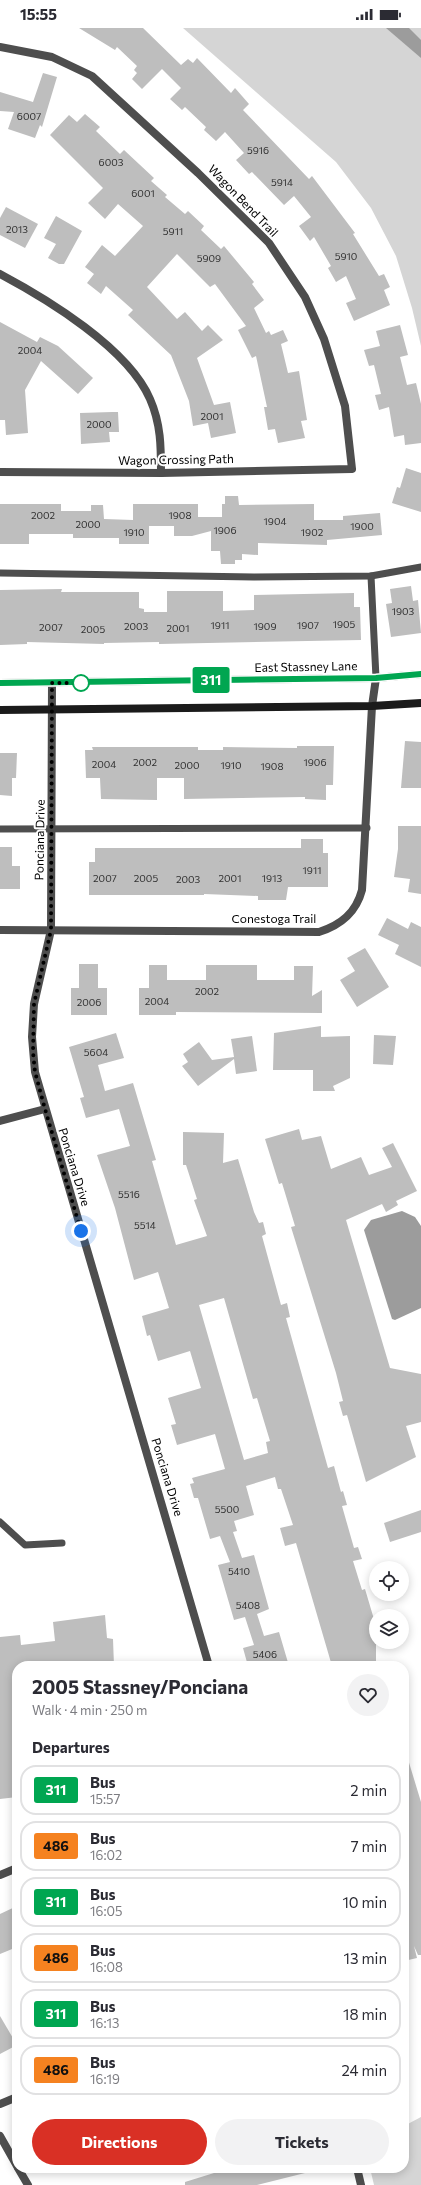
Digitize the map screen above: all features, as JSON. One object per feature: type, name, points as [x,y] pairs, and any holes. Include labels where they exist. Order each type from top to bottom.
[{"type":"main road","name":"East Stassney Lane","points":[[0,683],[376,678],[421,674]]},
{"type":"main road","points":[[0,710],[372,706],[421,703]]},
{"type":"street","name":"Wagon Bend Trail","points":[[0,47],[52,56],[92,76],[198,173],[268,243],[305,297],[324,339],[345,406],[352,469]]},
{"type":"street","points":[[0,274],[29,289],[76,320],[127,364],[150,398],[161,436],[161,473]]},
{"type":"street","name":"Wagon Crossing Path","points":[[0,472],[161,473],[352,469]]},
{"type":"street","name":"Conestoga Trail","points":[[0,930],[319,932],[331,928],[350,914],[360,899],[362,890],[367,828],[372,706],[376,678]]},
{"type":"street","name":"Ponciana Drive","points":[[52,683],[51,930],[34,1004],[32,1032],[35,1072],[208,1661]]},
{"type":"street","points":[[0,1120],[45,1109]]},
{"type":"street","points":[[0,1875],[12,1870]]},
{"type":"street","points":[[0,2104],[12,2098]]},
{"type":"street","points":[[0,2136],[12,2157]]},
{"type":"street","points":[[21,2173],[28,2185]]},
{"type":"street","points":[[357,2173],[361,2185]]},
{"type":"lane","points":[[0,572],[254,577],[372,576],[421,567]]},
{"type":"lane","points":[[372,576],[376,678]]},
{"type":"lane","points":[[0,829],[367,828]]},
{"type":"lane","points":[[0,1522],[25,1545],[62,1543]]},
{"type":"shaded area","points":[[183,28],[421,28],[421,346],[412,308],[396,256],[371,208],[336,162]]},
{"type":"shaded area","points":[[386,28],[409,28],[421,40],[421,58]]},
{"type":"shaded area","points":[[402,1211],[415,1217],[421,1226],[421,1308],[395,1320],[392,1319],[364,1230],[371,1220]]},
{"type":"shaded area","points":[[421,2117],[421,2185],[374,2185],[371,2173],[409,2173],[409,2123]]},
{"type":"building","points":[[79,28],[143,28],[181,65],[188,59],[193,63],[197,58],[231,93],[235,88],[249,104],[243,110],[309,179],[312,176],[355,233],[353,234],[379,276],[384,274],[390,287],[384,290],[390,305],[354,321],[346,303],[356,299],[346,276],[336,282],[328,268],[331,266],[314,237],[310,241],[299,226],[311,217],[294,196],[284,205],[252,172],[249,174],[236,160],[244,153],[225,132],[216,141],[204,130],[206,127],[185,107],[182,110],[170,99],[181,88],[162,69],[142,89],[132,79],[137,73],[134,70],[137,66],[117,47],[115,50]]},
{"type":"building","points":[[43,73],[57,77],[42,127],[40,125],[35,138],[8,129],[14,112],[0,111],[0,92],[33,102]]},
{"type":"building","points":[[85,114],[100,127],[96,131],[120,154],[124,150],[154,178],[151,181],[167,195],[165,197],[185,214],[188,211],[204,226],[201,230],[221,249],[224,246],[254,282],[252,284],[264,300],[254,308],[266,333],[269,331],[271,335],[283,330],[288,341],[281,344],[288,373],[299,371],[307,420],[301,421],[305,438],[278,443],[275,429],[268,430],[264,407],[267,407],[256,356],[252,358],[238,330],[246,326],[215,284],[210,287],[177,254],[147,287],[177,319],[185,312],[202,331],[208,325],[223,340],[197,358],[214,405],[230,402],[236,433],[211,438],[208,423],[193,426],[189,401],[171,355],[128,315],[133,310],[106,286],[101,294],[87,283],[94,274],[85,267],[102,245],[115,256],[143,226],[118,204],[105,219],[88,203],[103,188],[50,135],[69,115],[77,122]]},
{"type":"building","points":[[6,207],[38,224],[25,248],[0,235],[0,218]]},
{"type":"building","points":[[56,216],[82,231],[64,264],[59,264],[48,258],[56,244],[44,238]]},
{"type":"building","points":[[0,322],[37,342],[40,337],[58,346],[93,378],[78,394],[41,361],[25,390],[28,433],[6,435],[5,420],[0,420]]},
{"type":"building","points":[[400,325],[408,355],[400,357],[407,385],[416,383],[421,404],[421,443],[405,445],[404,435],[394,437],[389,407],[379,410],[375,395],[381,394],[374,365],[369,366],[364,350],[380,346],[376,331]]},
{"type":"building","points":[[118,412],[119,432],[109,432],[110,442],[81,444],[80,413]]},
{"type":"building","points":[[406,468],[421,473],[421,512],[392,503],[397,487],[400,488]]},
{"type":"building","points":[[225,496],[238,496],[239,505],[314,504],[314,520],[343,520],[343,516],[380,513],[382,535],[327,540],[327,545],[258,543],[258,555],[242,554],[242,560],[235,560],[235,564],[221,564],[220,551],[211,551],[211,531],[192,536],[174,536],[174,526],[149,526],[149,544],[119,544],[119,538],[73,538],[73,534],[29,534],[29,544],[0,544],[0,504],[61,504],[61,511],[91,511],[91,505],[103,505],[104,519],[133,520],[133,504],[198,504],[198,517],[222,517],[222,504],[225,504]]},
{"type":"building","points":[[411,586],[413,601],[418,600],[421,633],[391,637],[386,604],[392,603],[390,589]]},
{"type":"building","points":[[62,589],[61,592],[139,592],[139,608],[144,609],[144,612],[167,612],[167,591],[223,591],[223,611],[254,610],[254,595],[354,593],[354,607],[360,607],[361,640],[159,644],[159,642],[104,644],[27,642],[27,644],[0,645],[0,590]]},
{"type":"building","points":[[405,741],[421,742],[421,788],[401,788]]},
{"type":"building","points":[[297,746],[334,746],[333,785],[326,785],[326,800],[305,799],[305,797],[184,799],[184,778],[157,778],[157,800],[101,799],[100,778],[86,778],[85,750],[93,750],[92,747],[198,747],[198,750],[223,750],[223,747],[297,748]]},
{"type":"building","points":[[0,753],[17,753],[16,778],[12,778],[12,796],[0,795]]},
{"type":"building","points":[[398,826],[421,826],[421,894],[408,892],[410,879],[394,877],[398,849]]},
{"type":"building","points":[[301,839],[323,839],[323,853],[328,853],[328,887],[288,887],[286,900],[258,900],[258,896],[204,894],[89,895],[89,862],[95,862],[95,848],[301,848]]},
{"type":"building","points":[[0,847],[12,847],[12,866],[20,866],[20,889],[0,889]]},
{"type":"building","points":[[387,918],[408,929],[411,922],[421,927],[421,967],[395,954],[399,945],[378,935]]},
{"type":"building","points":[[365,948],[389,987],[357,1007],[340,980],[355,971],[347,958]]},
{"type":"building","points":[[79,964],[98,964],[98,988],[107,988],[107,1015],[71,1015],[71,988],[79,988]]},
{"type":"building","points":[[149,965],[167,965],[167,980],[206,980],[206,965],[257,965],[257,980],[294,980],[294,966],[313,966],[312,996],[322,990],[322,1013],[176,1012],[176,1015],[139,1015],[139,988],[149,988]]},
{"type":"building","points":[[321,1026],[321,1037],[350,1036],[350,1078],[333,1086],[335,1091],[313,1091],[313,1070],[273,1070],[274,1033]]},
{"type":"building","points":[[116,1033],[124,1058],[98,1065],[105,1091],[133,1083],[156,1160],[152,1161],[176,1245],[207,1236],[194,1200],[197,1199],[186,1165],[183,1165],[183,1132],[224,1133],[223,1163],[238,1159],[254,1212],[259,1223],[263,1222],[266,1234],[262,1236],[281,1305],[287,1303],[290,1317],[286,1318],[328,1468],[334,1466],[341,1492],[343,1491],[347,1505],[342,1506],[354,1548],[358,1547],[362,1559],[353,1561],[362,1590],[365,1589],[371,1609],[369,1609],[369,1649],[376,1649],[376,1661],[331,1661],[296,1543],[285,1546],[280,1528],[293,1525],[281,1489],[278,1489],[275,1477],[246,1486],[254,1515],[234,1521],[237,1531],[233,1532],[242,1558],[254,1555],[269,1609],[257,1614],[264,1636],[279,1632],[288,1661],[247,1661],[243,1648],[254,1645],[245,1617],[234,1620],[218,1565],[230,1562],[220,1536],[210,1539],[198,1498],[194,1498],[190,1484],[194,1483],[192,1478],[225,1469],[215,1434],[177,1445],[171,1425],[176,1424],[168,1398],[201,1388],[190,1351],[158,1361],[150,1335],[147,1336],[142,1316],[169,1308],[158,1272],[134,1280],[115,1208],[97,1155],[130,1146],[119,1109],[86,1118],[80,1098],[84,1097],[69,1047]],"holes":[[[224,1298],[253,1399],[257,1398],[270,1441],[266,1442],[268,1453],[244,1460],[199,1305]]]},
{"type":"building","points":[[374,1035],[396,1036],[393,1065],[373,1064]]},
{"type":"building","points":[[252,1036],[257,1071],[236,1074],[234,1059],[198,1086],[182,1066],[188,1062],[183,1054],[199,1042],[212,1060],[234,1057],[231,1039]]},
{"type":"building","points":[[299,1129],[302,1140],[321,1136],[331,1169],[361,1157],[369,1175],[392,1167],[382,1148],[393,1143],[417,1191],[396,1201],[398,1205],[386,1212],[382,1204],[346,1220],[390,1368],[421,1374],[421,1422],[406,1426],[416,1457],[366,1482],[347,1415],[343,1416],[339,1402],[343,1401],[336,1373],[291,1227],[295,1226],[282,1183],[279,1184],[265,1139]]},
{"type":"building","points":[[421,1510],[421,1532],[390,1542],[384,1523]]},
{"type":"building","points":[[105,1615],[107,1638],[113,1639],[114,1661],[12,1661],[12,1798],[0,1799],[0,1637],[20,1635],[21,1645],[55,1641],[53,1622]]},
{"type":"building","points":[[409,1763],[421,1802],[421,1955],[418,1955],[414,1946],[417,1958],[409,1960]]},
{"type":"building","points":[[12,1908],[12,1949],[0,1954],[0,1914]]},
{"type":"building","points":[[0,2016],[12,2036],[12,2048],[0,2054]]},
{"type":"building","points":[[214,2173],[305,2173],[257,2185],[185,2185],[185,2182]]},
{"type":"bus line","name":"311","points":[[0,683],[376,678],[421,674]]},
{"type":"route","points":[[81,683],[52,683],[51,930],[34,1004],[32,1037],[35,1072],[81,1231]]}]
